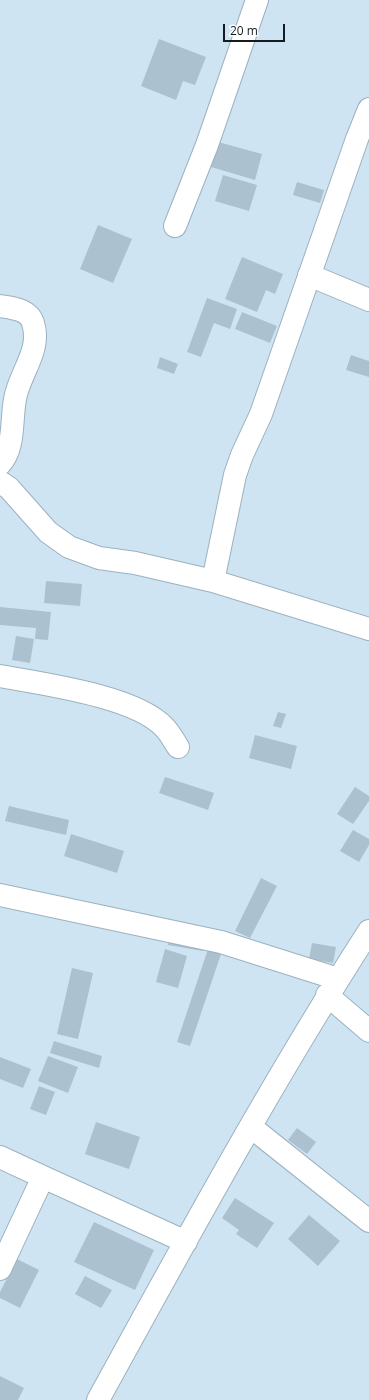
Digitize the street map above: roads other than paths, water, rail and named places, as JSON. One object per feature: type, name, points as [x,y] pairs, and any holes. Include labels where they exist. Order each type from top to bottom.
[{"type":"street","points":[[175,226],[207,145],[257,0]]},
{"type":"street","points":[[213,581],[235,475],[242,454],[262,414],[357,139],[369,109]]},
{"type":"street","points":[[310,275],[369,300]]},
{"type":"street","points":[[0,306],[20,310],[28,314],[33,323],[35,336],[31,358],[20,379],[15,399],[7,452],[5,459],[0,464]]},
{"type":"street","points":[[0,482],[9,488],[48,532],[68,547],[99,558],[135,563],[213,581],[369,629]]},
{"type":"street","points":[[0,676],[60,687],[123,703],[148,715],[164,727],[178,747]]},
{"type":"street","points":[[0,895],[221,942],[332,987],[369,1031]]},
{"type":"street","points":[[98,1400],[251,1127],[332,987],[369,931]]},
{"type":"street","points":[[251,1127],[369,1221]]},
{"type":"street","points":[[0,1157],[186,1242]]},
{"type":"street","points":[[0,1269],[43,1177]]}]
